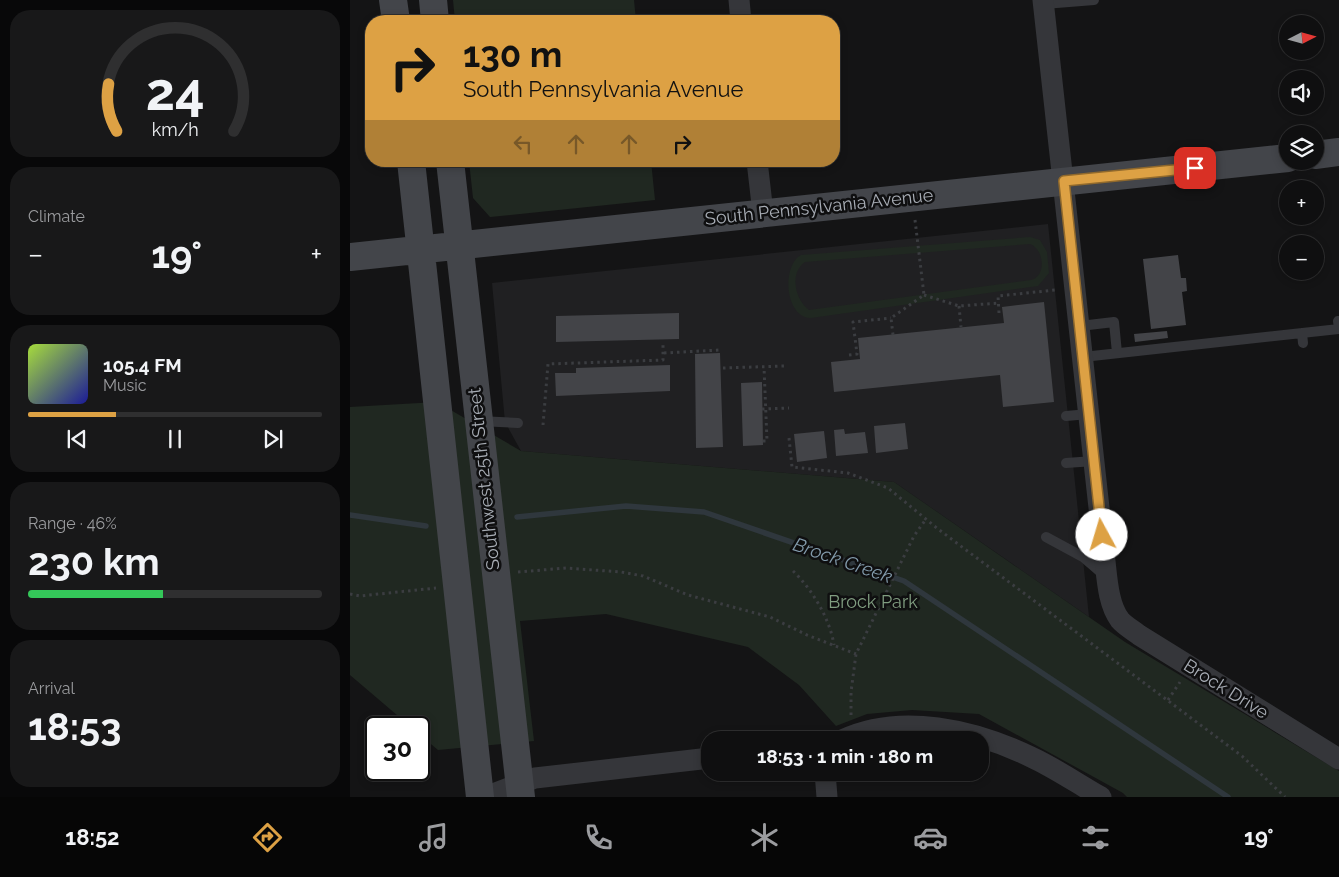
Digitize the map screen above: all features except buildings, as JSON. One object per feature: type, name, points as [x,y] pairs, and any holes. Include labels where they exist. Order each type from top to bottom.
[{"type":"street","points":[[393,0],[395,15]]},
{"type":"street","points":[[433,0],[434,15]]},
{"type":"street","points":[[739,0],[740,15]]},
{"type":"street","points":[[1044,2],[1108,579]]},
{"type":"street","points":[[1324,154],[1339,152]]},
{"type":"street","name":"South Pennsylvania Avenue","points":[[350,257],[1279,159]]},
{"type":"street","points":[[412,167],[480,797]]},
{"type":"street","name":"Southwest 25th Street","points":[[451,167],[520,791]]},
{"type":"street","points":[[758,167],[763,213]]},
{"type":"street","name":"Brock Drive","points":[[1108,579],[1117,613],[1126,625],[1339,760]]},
{"type":"street","points":[[464,646],[503,641]]},
{"type":"street","points":[[871,731],[882,728],[917,727],[953,731]]},
{"type":"street","points":[[989,740],[1030,756],[1101,797]]},
{"type":"street","points":[[485,797],[520,791],[535,778],[701,759]]},
{"type":"street","points":[[826,781],[827,797]]},
{"type":"lane","points":[[1044,2],[1094,0]]},
{"type":"lane","points":[[1083,357],[1303,338],[1339,329],[1338,321]]},
{"type":"lane","points":[[1080,326],[1114,322],[1117,353]]},
{"type":"lane","points":[[1066,416],[1089,414]]},
{"type":"lane","points":[[478,421],[518,423]]},
{"type":"lane","points":[[1066,463],[1094,461]]},
{"type":"lane","points":[[1046,537],[1083,557],[1108,579]]},
{"type":"path","points":[[915,217],[924,295]]},
{"type":"path","points":[[999,313],[998,296],[1057,290]]},
{"type":"path","points":[[924,295],[959,306],[998,303]]},
{"type":"path","points":[[850,355],[856,354],[853,322],[891,318],[924,295]]},
{"type":"path","points":[[959,306],[961,328]]},
{"type":"path","points":[[891,318],[893,335]]},
{"type":"path","points":[[543,424],[548,364],[663,360],[663,342]]},
{"type":"path","points":[[664,353],[719,350]]},
{"type":"path","points":[[723,368],[784,366]]},
{"type":"path","points":[[763,441],[767,441],[764,409],[764,367]]},
{"type":"path","points":[[764,409],[789,408]]},
{"type":"path","points":[[789,438],[792,467],[848,473],[893,490],[926,519],[1229,746],[1259,770],[1284,797]]},
{"type":"path","points":[[848,731],[856,654],[874,613],[914,536],[926,519]]},
{"type":"path","points":[[496,581],[524,570],[536,569],[566,568],[621,572],[643,576],[705,600],[770,617],[807,635],[856,654]]},
{"type":"path","points":[[793,571],[803,580],[813,597],[833,636],[834,644]]},
{"type":"path","points":[[350,594],[360,596],[457,586]]},
{"type":"shaded area","points":[[1048,224],[1089,617],[894,482],[521,451],[505,422],[492,283]]},
{"type":"green space","points":[[453,0],[634,0],[635,15],[454,15]]},
{"type":"green space","points":[[470,167],[652,167],[655,200],[490,217],[473,198]]},
{"type":"green space","points":[[1030,237],[1040,240],[1047,252],[1049,273],[1038,286],[811,318],[802,316],[796,310],[791,301],[789,291],[790,269],[801,255]],"holes":[[[1030,244],[1035,247],[1042,262],[1040,273],[1031,280],[809,310],[804,306],[797,293],[797,273],[805,262]]]},
{"type":"green space","name":"Brock Park","points":[[437,402],[521,451],[894,482],[1125,642],[1339,771],[1339,797],[1127,797],[1123,793],[979,714],[912,710],[867,714],[836,726],[799,685],[748,647],[606,614],[520,621],[534,741],[438,750],[430,743],[430,716],[398,716],[350,675],[350,407]]},
{"type":"waterway","name":"Brock Creek","points":[[517,517],[626,506],[704,512],[904,581],[1228,797]]},
{"type":"waterway","name":"Brock Creek","points":[[350,515],[426,526]]},
{"type":"route","points":[[1102,535],[1064,181],[1195,168]]}]
